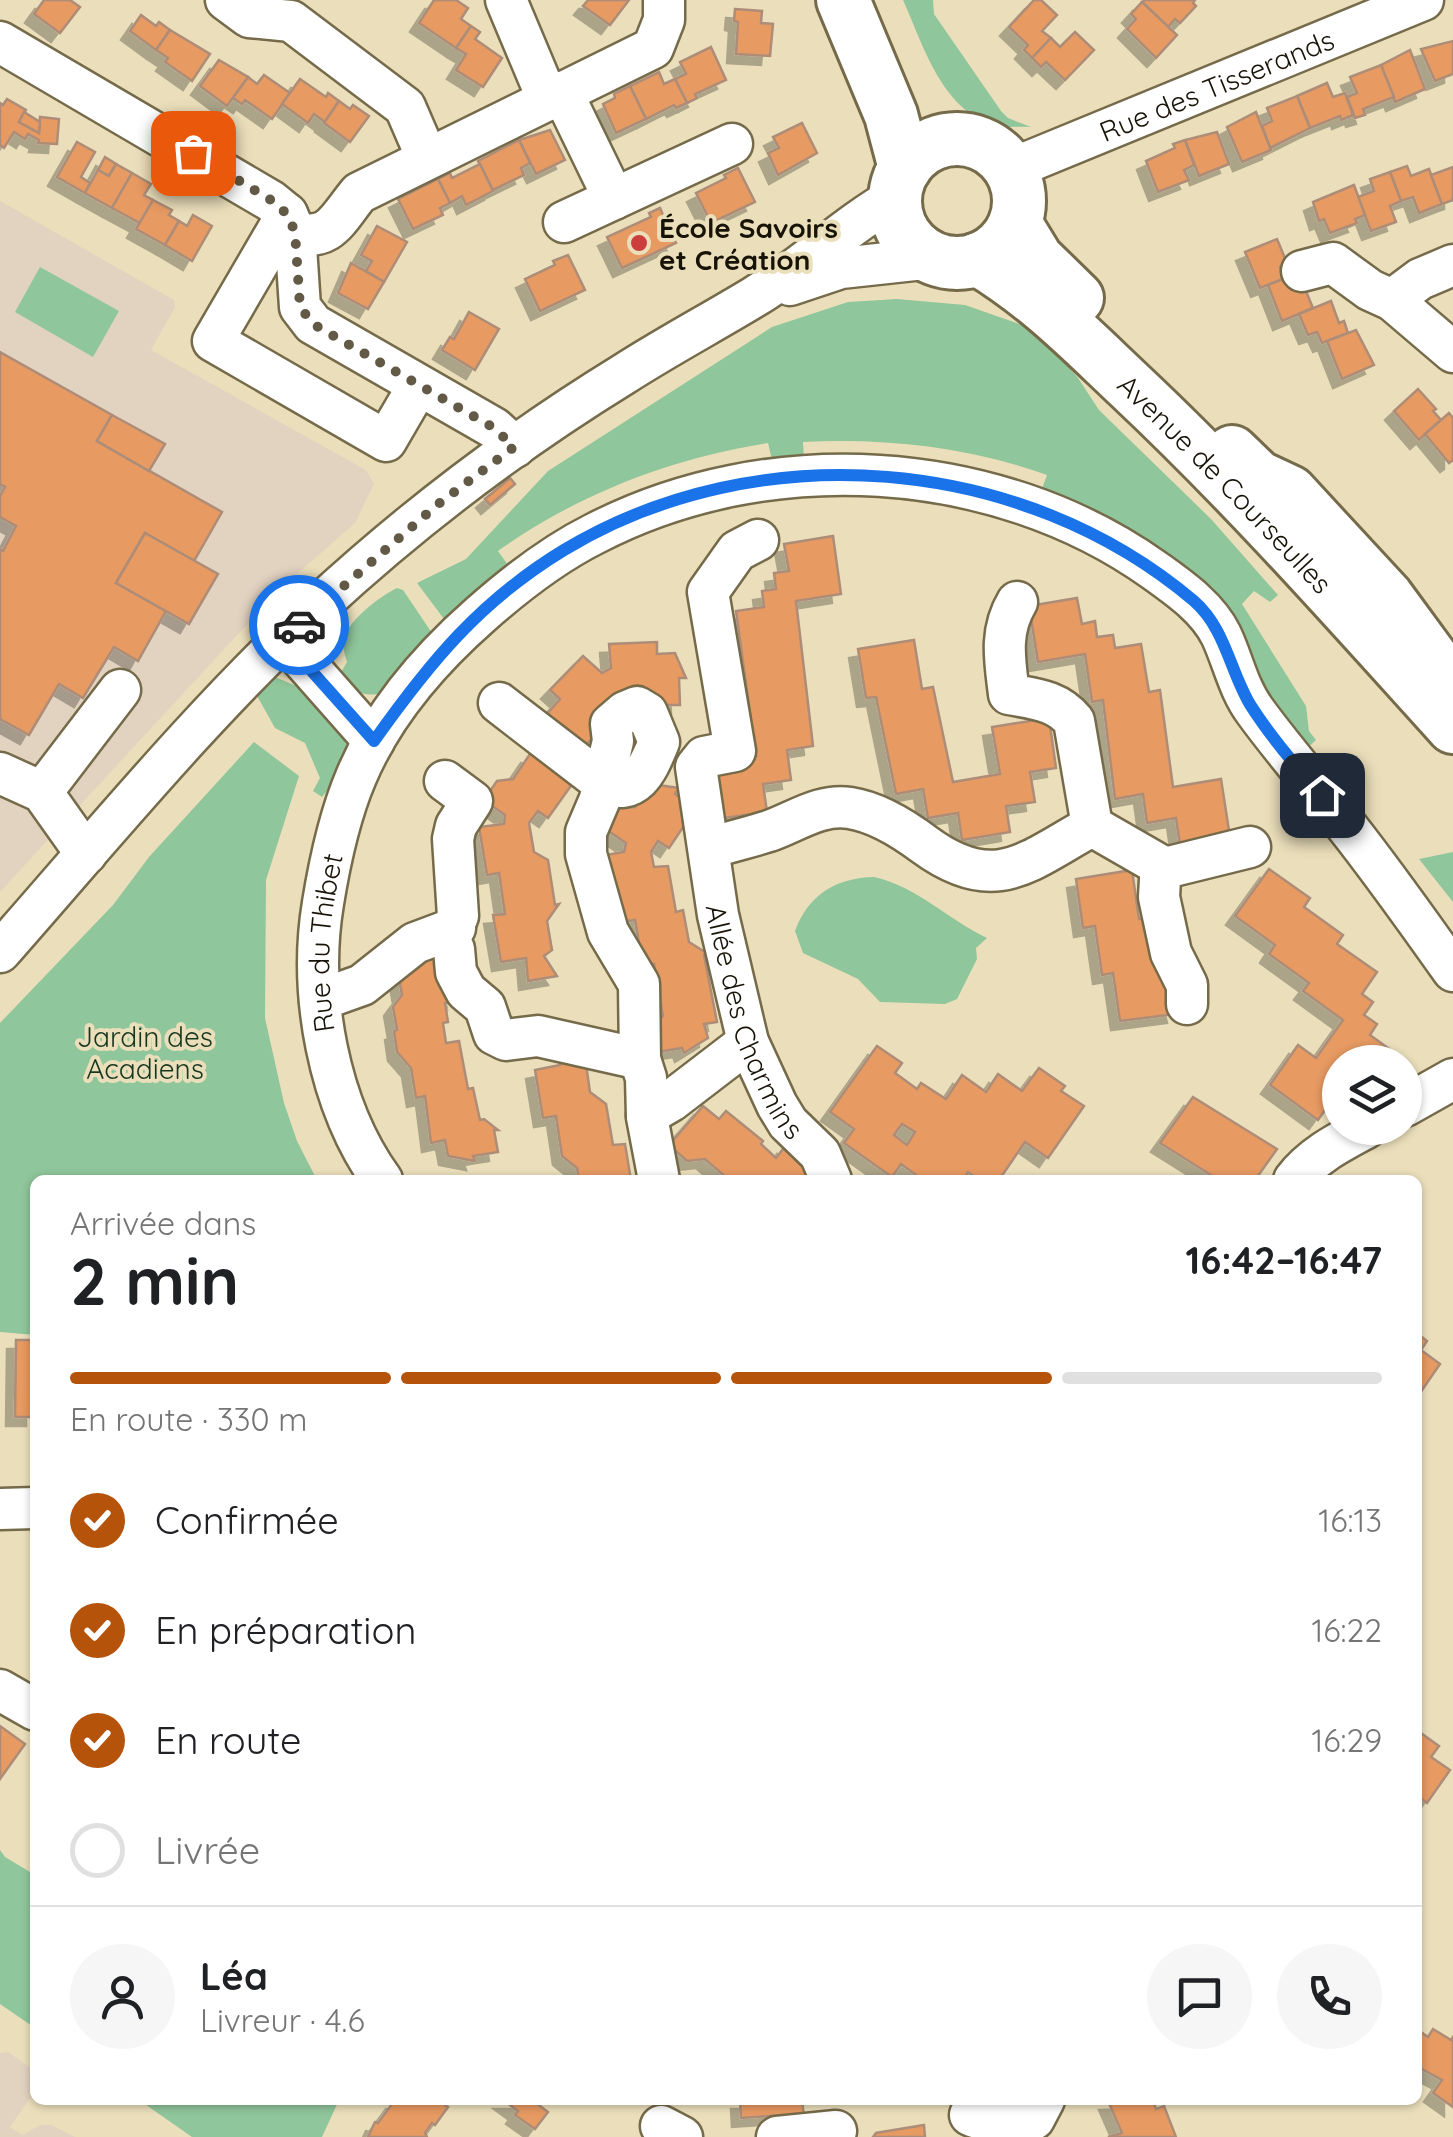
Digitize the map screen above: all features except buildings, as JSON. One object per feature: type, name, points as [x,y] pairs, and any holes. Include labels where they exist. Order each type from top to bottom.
[{"type":"main road","name":"Avenue de Courseulles","points":[[843,0],[891,115],[900,182],[898,217],[909,239],[1052,310],[1266,522],[1453,727]]},
{"type":"main road","points":[[878,0],[918,94],[948,140]]},
{"type":"main road","points":[[900,182],[928,147],[948,140],[969,140],[988,147],[1010,169]]},
{"type":"main road","name":"Avenue de Courseulles","points":[[1010,169],[1019,195],[1015,223],[1037,260],[1258,477],[1290,492],[1386,597],[1434,659],[1453,696]]},
{"type":"main road","points":[[956,259],[1001,245],[1015,223]]},
{"type":"street","points":[[226,0],[248,17],[290,21],[404,107],[427,158]]},
{"type":"street","points":[[506,0],[614,199]]},
{"type":"street","points":[[0,42],[271,200],[291,223],[313,238],[326,234],[359,193],[652,48],[664,20],[664,0]]},
{"type":"street","name":"Rue des Tisserands","points":[[1010,169],[1414,2]]},
{"type":"street","points":[[564,222],[732,144]]},
{"type":"street","points":[[0,952],[284,640],[437,505],[622,374],[758,295],[900,182]]},
{"type":"street","points":[[291,223],[300,307],[313,324],[494,428],[514,447]]},
{"type":"street","points":[[291,223],[213,340],[386,441],[418,386]]},
{"type":"street","points":[[758,295],[841,268],[956,259]]},
{"type":"street","points":[[1302,271],[1333,263],[1370,290],[1392,300],[1453,352]]},
{"type":"street","points":[[1392,300],[1420,279],[1453,265]]},
{"type":"street","name":"Rue du Thibet","points":[[379,1175],[341,1094],[320,1000],[320,924],[343,814],[374,741],[448,642],[562,552],[626,519],[700,493],[769,479],[884,476],[961,487],[1030,507],[1132,555],[1198,604],[1220,634],[1251,706],[1382,872],[1453,971]]},
{"type":"street","points":[[500,703],[616,789],[634,785],[647,770],[654,753],[696,767],[704,757],[735,750],[708,592],[737,552],[758,540]]},
{"type":"street","points":[[1017,602],[1003,639],[1009,694],[1053,703],[1064,708],[1074,721],[1092,826]]},
{"type":"street","points":[[284,640],[374,741]]},
{"type":"street","points":[[42,792],[120,690]]},
{"type":"street","name":"Allée des Charmins","points":[[696,767],[718,915],[748,1042],[777,1106],[788,1124],[820,1154],[829,1175]]},
{"type":"street","points":[[0,773],[42,792],[86,854]]},
{"type":"street","points":[[445,781],[472,801],[456,826],[453,839],[458,916],[450,936],[456,972],[466,991],[484,1007],[494,1034],[506,1040],[538,1036],[640,1059]]},
{"type":"street","points":[[603,783],[586,832],[586,854],[608,932],[639,984],[640,1059],[646,1078],[647,1114],[658,1175]]},
{"type":"street","points":[[710,848],[772,830],[818,810],[852,808],[912,836],[941,857],[992,874],[1039,859],[1092,826]]},
{"type":"street","points":[[1092,826],[1165,868],[1250,847]]},
{"type":"street","points":[[1165,868],[1159,897],[1171,953],[1188,986],[1186,1004]]},
{"type":"street","points":[[320,1000],[362,985],[415,943],[455,928]]},
{"type":"street","points":[[647,1114],[671,1101],[748,1042]]},
{"type":"street","points":[[1422,1096],[1453,1079]]},
{"type":"street","points":[[1298,1175],[1335,1145]]},
{"type":"street","points":[[0,1509],[30,1508]]},
{"type":"street","points":[[0,1690],[30,1707]]},
{"type":"street","points":[[971,2117],[1002,2124],[1033,2119]]},
{"type":"street","points":[[777,2137],[836,2123]]},
{"type":"shaded area","points":[[0,201],[174,300],[175,307],[151,350],[366,470],[374,484],[355,523],[288,582],[0,892]]},
{"type":"shaded area","points":[[8,2052],[30,2067],[30,2098],[10,2127],[22,2135],[40,2125],[51,2125],[75,2137],[0,2137],[0,2053]]},
{"type":"green space","points":[[903,0],[933,0],[934,14],[1001,111],[1031,127],[1000,126],[980,120],[964,108],[927,57]]},
{"type":"green space","points":[[40,267],[119,311],[93,357],[15,312]]},
{"type":"green space","points":[[897,299],[965,305],[1022,325],[1052,348],[1099,410],[1211,519],[1278,595],[1270,602],[1254,591],[1242,604],[1306,706],[1309,731],[1316,740],[1305,750],[1257,695],[1233,637],[1039,497],[1047,475],[957,451],[896,443],[834,441],[803,442],[804,461],[773,464],[768,443],[696,458],[593,496],[498,551],[510,568],[447,623],[417,583],[466,559],[548,471],[772,327],[848,302]]},
{"type":"green space","points":[[397,588],[403,590],[434,636],[382,694],[357,692],[340,674],[347,662],[344,638],[366,609]]},
{"type":"green space","points":[[275,677],[313,693],[339,725],[352,761],[322,797],[313,791],[320,778],[305,743],[275,728],[256,694]]},
{"type":"green space","name":"Jardin des Acadiens","points":[[254,742],[299,776],[266,880],[265,1018],[284,1103],[314,1175],[30,1175],[30,1335],[0,1332],[0,1023],[113,905],[149,857]]},
{"type":"green space","points":[[1453,852],[1453,902],[1419,859]]},
{"type":"green space","points":[[874,877],[905,888],[987,938],[976,948],[977,959],[957,999],[945,1004],[880,1002],[858,979],[803,953],[795,931],[816,898],[836,885]]},
{"type":"green space","points":[[0,1850],[30,1872],[30,2025],[0,2004]]},
{"type":"green space","points":[[146,2105],[337,2105],[322,2137],[192,2137]]},
{"type":"way so far","points":[[193,153],[271,200],[287,214],[295,232],[300,307],[313,324],[494,428],[514,447],[437,505],[299,625]]},
{"type":"place","name":"École Savoirs et Création","points":[[639,243]]},
{"type":"route","points":[[299,625],[284,640],[374,741],[448,642],[504,593],[595,533],[678,500],[736,484],[842,475],[922,480],[1002,498],[1089,532],[1132,555],[1198,604],[1220,634],[1251,706],[1322,795]]}]
